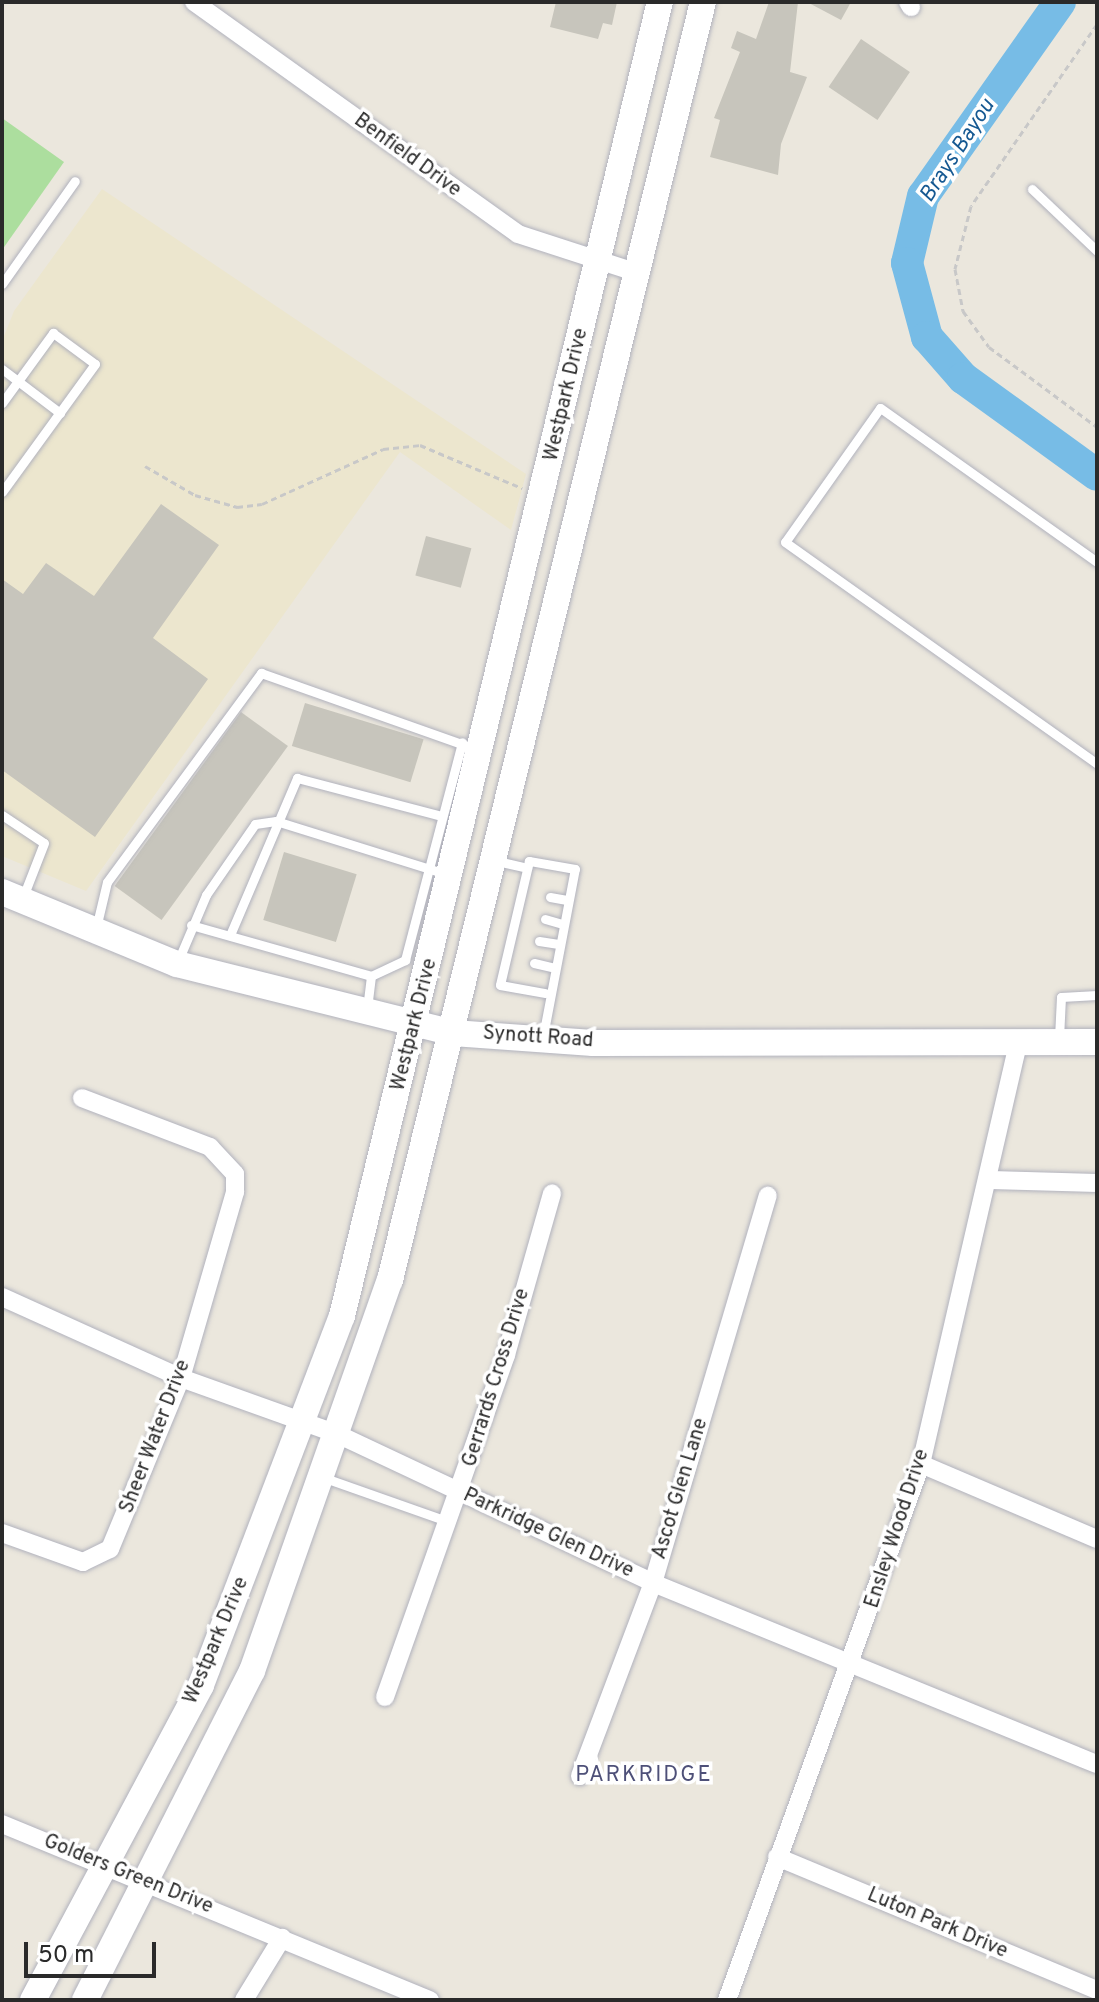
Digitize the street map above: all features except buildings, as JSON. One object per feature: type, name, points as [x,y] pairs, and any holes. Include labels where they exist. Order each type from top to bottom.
[{"type":"main road","name":"Westpark Drive","points":[[33,2000],[110,1866],[201,1685],[342,1316],[415,1027],[440,873],[471,747],[543,498],[660,2]]},
{"type":"main road","name":"Westpark Drive","points":[[85,2000],[150,1884],[252,1671],[390,1280],[522,762],[703,2]]},
{"type":"main road","points":[[471,747],[522,762]]},
{"type":"main road","name":"Synott Road","points":[[12,896],[177,964],[365,1015],[453,1033],[543,1039],[1097,1042]]},
{"type":"street","name":"Benfield Drive","points":[[194,2],[518,234],[597,265],[638,273]]},
{"type":"street","name":"Ensley Wood Drive","points":[[727,2000],[777,1857],[853,1665],[921,1464],[991,1180],[1018,1043]]},
{"type":"street","name":"Sheer Water Drive","points":[[2,1533],[83,1562],[110,1549],[181,1378],[235,1192],[235,1174],[224,1157],[82,1098]]},
{"type":"street","points":[[991,1180],[1097,1183]]},
{"type":"street","name":"Gerrards Cross Drive","points":[[385,1697],[461,1492],[552,1193]]},
{"type":"street","name":"Ascot Glen Lane","points":[[580,1776],[653,1583],[768,1196]]},
{"type":"street","name":"Parkridge Glen Drive","points":[[2,1297],[181,1378],[302,1424],[337,1434],[653,1583],[1097,1764]]},
{"type":"street","points":[[921,1464],[1097,1539]]},
{"type":"street","name":"Golders Green Drive","points":[[2,1824],[430,2000]]},
{"type":"street","name":"Luton Park Drive","points":[[777,1857],[1097,1990]]},
{"type":"street","points":[[244,2000],[282,1938]]},
{"type":"lane","points":[[2,284],[75,181]]},
{"type":"lane","points":[[1032,189],[1097,251]]},
{"type":"lane","points":[[2,403],[53,333],[95,364],[2,492]]},
{"type":"lane","points":[[2,369],[60,413]]},
{"type":"lane","points":[[1097,562],[880,408],[785,542],[1097,764]]},
{"type":"lane","points":[[95,932],[107,882],[261,673],[471,747],[442,816],[440,873],[405,960],[371,976],[191,925]]},
{"type":"lane","points":[[230,935],[276,821],[297,778],[442,816]]},
{"type":"lane","points":[[2,815],[44,843],[12,896]]},
{"type":"lane","points":[[177,964],[191,925],[255,824],[276,821],[440,873]]},
{"type":"lane","points":[[497,861],[527,868]]},
{"type":"lane","points":[[543,1039],[545,993],[575,869],[529,861],[522,914],[511,958],[500,985],[545,993]]},
{"type":"lane","points":[[550,897],[567,900]]},
{"type":"lane","points":[[545,919],[562,924]]},
{"type":"lane","points":[[539,941],[557,944]]},
{"type":"lane","points":[[534,963],[552,967]]},
{"type":"lane","points":[[365,1015],[371,976]]},
{"type":"lane","points":[[1059,1042],[1061,997],[1097,995]]},
{"type":"lane","points":[[322,1477],[450,1521]]},
{"type":"path","points":[[1097,24],[971,206],[955,269],[963,311],[989,347],[1097,427]]},
{"type":"path","points":[[145,466],[195,495],[237,507],[262,504],[383,449],[420,445],[543,498]]},
{"type":"shaded area","points":[[102,189],[526,474],[511,530],[400,452],[86,891],[2,856],[2,341],[14,311]]},
{"type":"green space","points":[[2,118],[64,162],[2,250]]},
{"type":"waterway","name":"Brays Bayou","points":[[1060,2],[923,196],[907,263],[927,337],[963,378],[1097,475]]},
{"type":"district","name":"PARKRIDGE","points":[[644,1776]]}]
